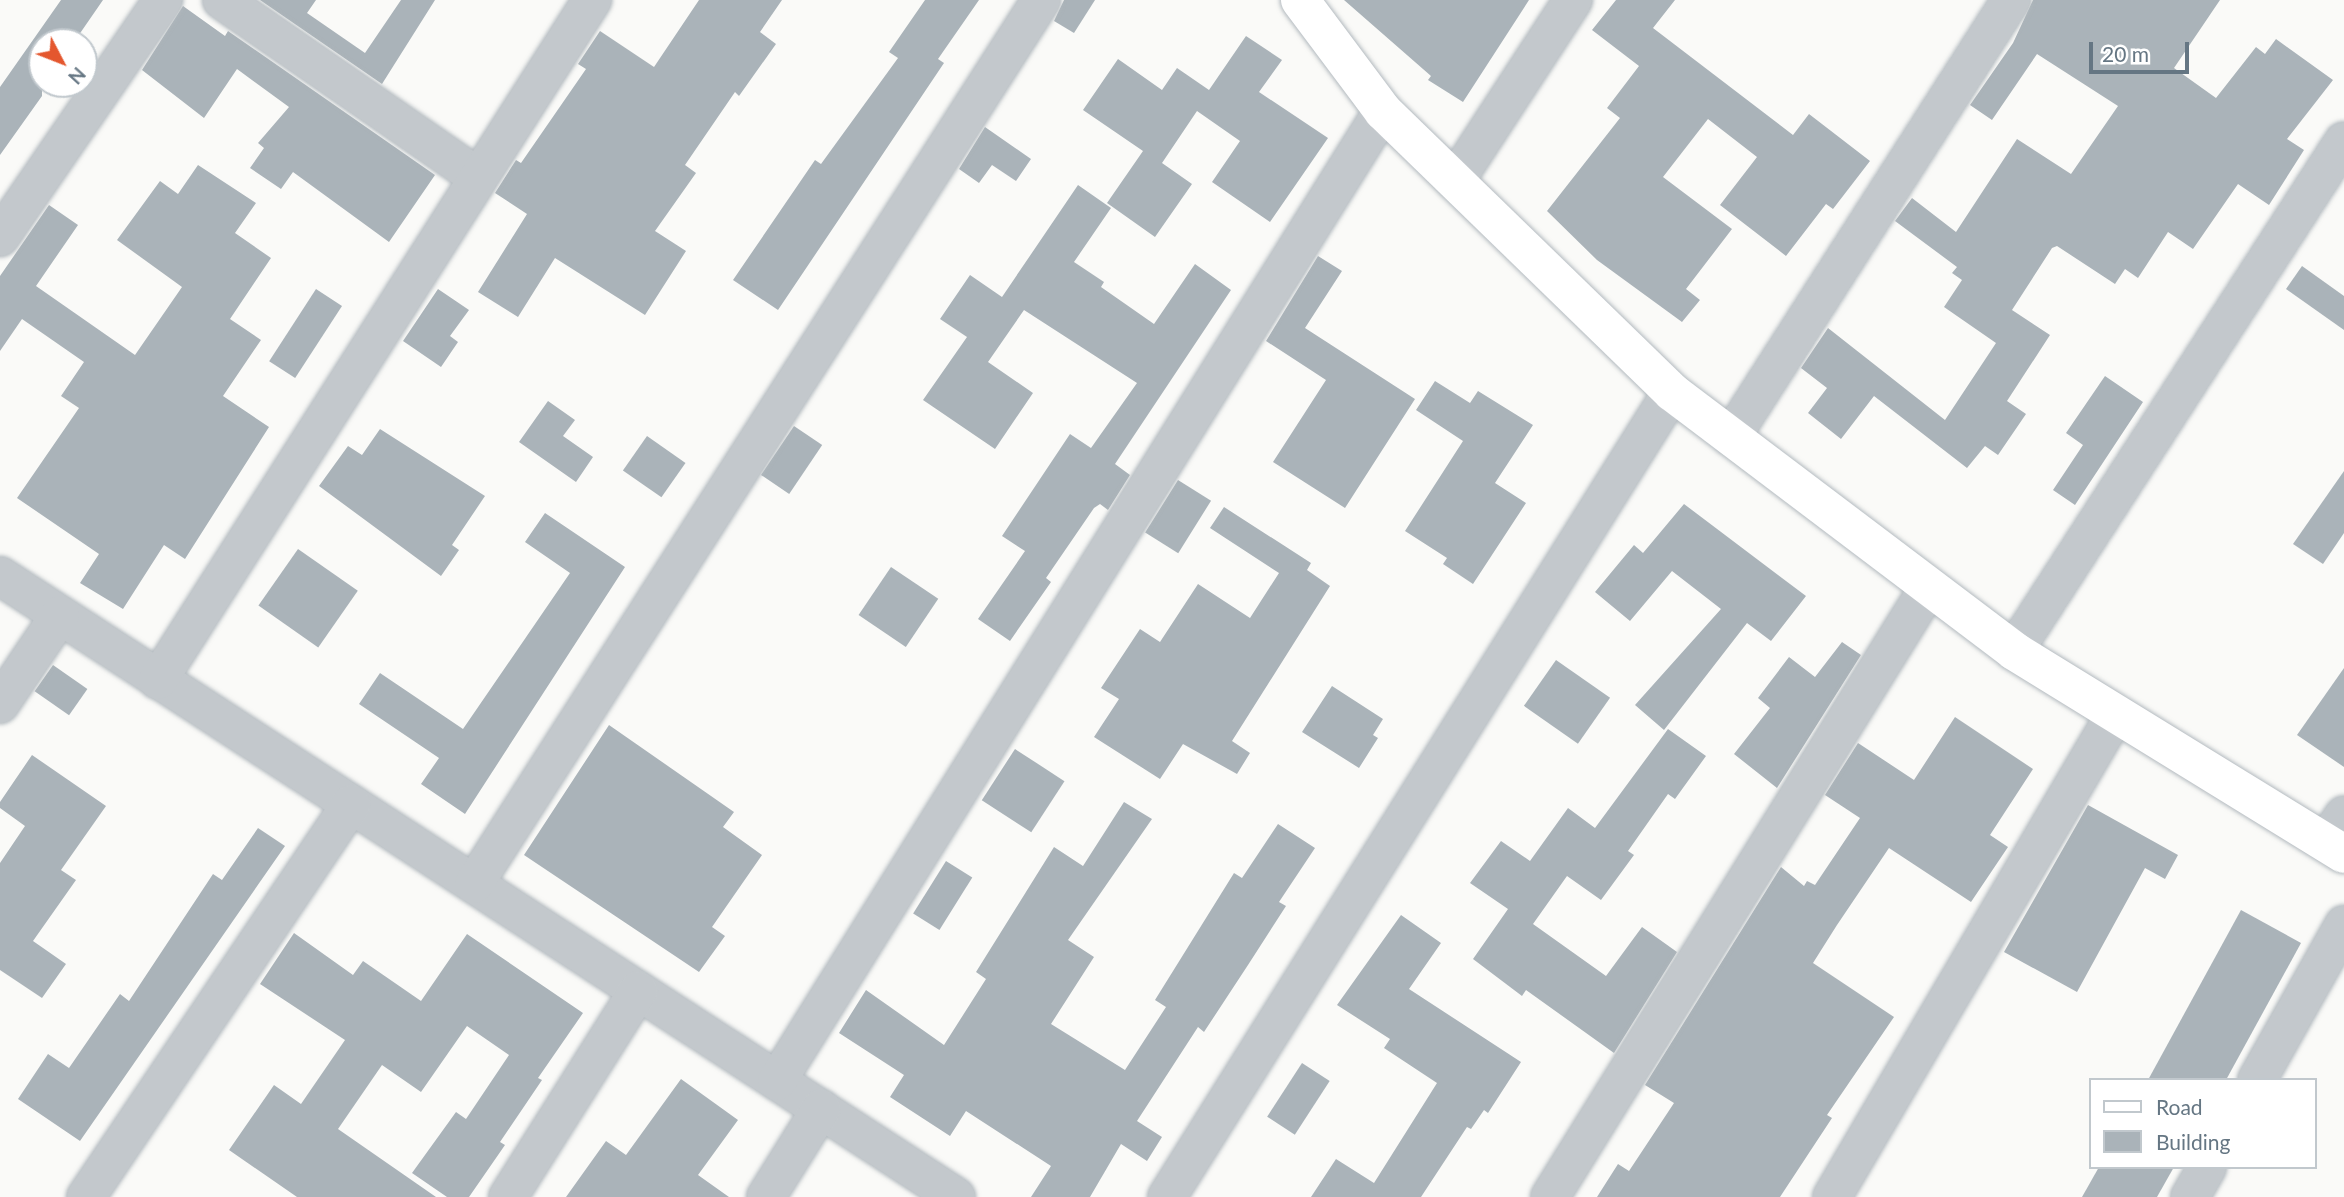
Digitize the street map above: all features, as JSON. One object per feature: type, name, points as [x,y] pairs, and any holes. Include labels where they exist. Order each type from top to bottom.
[{"type":"street","points":[[0,237],[163,0]]},
{"type":"street","points":[[222,0],[478,177]]},
{"type":"street","points":[[158,680],[592,0]]},
{"type":"street","points":[[474,884],[1041,0]]},
{"type":"street","points":[[1300,0],[1383,111],[1672,392],[2014,651],[2115,715],[2338,837]]},
{"type":"street","points":[[1455,181],[1573,0]]},
{"type":"street","points":[[1731,437],[2011,0]]},
{"type":"street","points":[[777,1081],[1383,111]]},
{"type":"street","points":[[2014,651],[2344,141]]},
{"type":"street","points":[[1167,1197],[1672,392]]},
{"type":"street","points":[[0,576],[957,1197]]},
{"type":"street","points":[[1550,1197],[1929,587]]},
{"type":"street","points":[[0,704],[60,615]]},
{"type":"street","points":[[1832,1197],[2115,715]]},
{"type":"street","points":[[86,1197],[351,804]]},
{"type":"street","points":[[2258,1078],[2344,925]]},
{"type":"street","points":[[508,1197],[638,990]]},
{"type":"street","points":[[766,1197],[821,1109]]},
{"type":"street","points":[[2190,1197],[2206,1169]]},
{"type":"building","points":[[61,0],[103,0],[84,28],[41,28]]},
{"type":"building","points":[[260,0],[316,0],[307,13],[365,53],[401,0],[435,0],[382,84]]},
{"type":"building","points":[[699,0],[782,0],[760,32],[776,44],[739,96],[735,92],[685,165],[696,173],[655,231],[686,251],[645,315],[555,258],[518,317],[478,292],[527,214],[495,193],[516,160],[521,163],[586,69],[578,64],[600,31],[654,67]]},
{"type":"building","points":[[925,0],[979,0],[938,59],[944,63],[778,310],[733,280],[815,160],[821,164],[898,58],[889,52]]},
{"type":"building","points":[[1064,0],[1095,0],[1074,33],[1054,21]]},
{"type":"building","points":[[1344,0],[1529,0],[1463,102],[1428,80],[1431,76]]},
{"type":"building","points":[[1616,0],[1675,0],[1653,28],[1793,135],[1809,114],[1870,161],[1833,209],[1826,204],[1786,256],[1720,205],[1757,157],[1708,119],[1663,177],[1732,229],[1686,289],[1700,300],[1682,322],[1597,260],[1547,211],[1620,118],[1607,108],[1639,66],[1592,30]]},
{"type":"building","points":[[2033,0],[2220,0],[2174,68],[2216,98],[2256,47],[2265,54],[2276,39],[2333,80],[2287,139],[2304,150],[2269,205],[2238,184],[2193,249],[2168,232],[2138,278],[2125,269],[2115,284],[2057,246],[2052,248],[2012,310],[2050,335],[2007,401],[2026,414],[1998,455],[1985,446],[1967,468],[1874,396],[1841,439],[1808,413],[1827,388],[1801,368],[1828,328],[1945,420],[1996,343],[1944,307],[1962,280],[1952,273],[1957,267],[1895,221],[1912,198],[1956,232],[2017,139],[2071,174],[2118,106],[2037,54],[1992,120],[1970,105],[2013,43]]},
{"type":"building","points":[[183,6],[225,36],[228,31],[435,175],[389,242],[293,172],[281,189],[250,168],[264,148],[258,143],[289,107],[237,69],[204,118],[142,70]]},
{"type":"building","points":[[1246,36],[1282,60],[1259,92],[1328,138],[1270,222],[1212,182],[1240,141],[1197,111],[1162,163],[1192,184],[1155,237],[1107,203],[1143,151],[1083,110],[1118,59],[1162,90],[1177,68],[1209,90]]},
{"type":"building","points":[[28,47],[28,98],[41,98],[0,155],[0,87]]},
{"type":"building","points":[[985,127],[1031,159],[1016,181],[992,165],[979,183],[959,169]]},
{"type":"building","points":[[198,165],[256,203],[235,233],[271,258],[230,319],[261,340],[223,396],[269,427],[185,559],[164,545],[123,609],[80,583],[99,554],[17,498],[79,408],[61,396],[84,362],[22,319],[0,351],[0,276],[49,205],[78,225],[36,286],[135,355],[182,287],[117,240],[160,181],[178,194]]},
{"type":"building","points":[[1078,185],[1111,208],[1074,262],[1104,282],[1101,287],[1154,324],[1195,264],[1231,290],[1115,464],[1130,475],[1108,510],[1100,504],[1094,508],[1046,578],[1051,582],[1010,641],[978,619],[1025,551],[1002,536],[1070,434],[1091,448],[1137,383],[1024,310],[988,362],[1033,393],[995,449],[923,400],[967,337],[940,319],[970,275],[1002,297]]},
{"type":"building","points":[[1318,256],[1342,271],[1305,328],[1415,399],[1345,508],[1273,462],[1326,380],[1266,341]]},
{"type":"building","points":[[2302,266],[2344,296],[2344,330],[2286,289]]},
{"type":"building","points":[[316,289],[342,306],[295,378],[269,361]]},
{"type":"building","points":[[438,289],[469,310],[450,336],[458,342],[441,367],[403,341]]},
{"type":"building","points":[[2105,376],[2143,402],[2075,505],[2053,490],[2083,445],[2066,433]]},
{"type":"building","points":[[1435,381],[1470,403],[1478,391],[1533,425],[1495,483],[1526,503],[1473,584],[1443,564],[1447,558],[1405,531],[1463,441],[1416,410]]},
{"type":"building","points":[[548,401],[575,420],[563,436],[593,457],[576,482],[519,442]]},
{"type":"building","points":[[794,426],[822,445],[789,494],[761,475]]},
{"type":"building","points":[[380,429],[485,496],[452,545],[459,550],[441,576],[319,486],[348,446],[362,455]]},
{"type":"building","points":[[647,436],[686,463],[661,497],[623,470]]},
{"type":"building","points":[[2344,471],[2344,533],[2323,564],[2293,544]]},
{"type":"building","points":[[1178,480],[1211,501],[1178,553],[1145,533]]},
{"type":"building","points":[[1684,504],[1806,596],[1771,641],[1747,623],[1664,730],[1635,705],[1721,609],[1672,571],[1630,621],[1595,592],[1634,545],[1643,553]]},
{"type":"building","points":[[1224,507],[1311,563],[1307,570],[1330,586],[1232,741],[1250,753],[1237,774],[1183,744],[1160,779],[1094,737],[1119,699],[1101,688],[1140,629],[1160,642],[1198,584],[1250,618],[1279,573],[1210,528]]},
{"type":"building","points":[[545,513],[625,567],[465,814],[421,784],[439,758],[359,704],[380,673],[463,729],[570,573],[525,542]]},
{"type":"building","points":[[298,549],[358,591],[318,647],[258,606]]},
{"type":"building","points":[[891,567],[938,599],[906,647],[859,615]]},
{"type":"building","points":[[1842,642],[1861,655],[1777,788],[1734,754],[1770,708],[1758,698],[1789,657],[1815,677]]},
{"type":"building","points":[[1556,660],[1610,698],[1578,744],[1524,706]]},
{"type":"building","points":[[53,665],[87,689],[69,715],[35,691]]},
{"type":"building","points":[[2344,668],[2344,767],[2297,735]]},
{"type":"building","points":[[1332,686],[1383,719],[1373,735],[1378,738],[1359,768],[1302,732]]},
{"type":"building","points":[[1955,717],[2033,769],[1990,835],[2008,847],[1971,902],[1889,848],[1837,925],[1813,963],[1894,1017],[1827,1115],[1832,1118],[1780,1197],[1597,1197],[1618,1164],[1629,1171],[1674,1103],[1645,1085],[1781,867],[1804,886],[1807,881],[1815,885],[1860,818],[1825,795],[1858,743],[1914,780]]},
{"type":"building","points":[[609,725],[734,812],[723,827],[762,855],[712,927],[725,936],[699,972],[524,855]]},
{"type":"building","points":[[1668,729],[1706,756],[1675,799],[1668,794],[1628,851],[1634,855],[1601,900],[1567,876],[1533,924],[1606,976],[1642,927],[1677,952],[1614,1053],[1526,990],[1522,996],[1473,959],[1508,909],[1470,883],[1501,841],[1530,861],[1568,808],[1595,828]]},
{"type":"building","points":[[1015,749],[1064,781],[1031,832],[982,800]]},
{"type":"building","points":[[32,755],[106,806],[61,870],[76,880],[33,941],[66,964],[42,998],[0,970],[0,863],[25,826],[0,808],[0,802]]},
{"type":"building","points":[[1124,802],[1152,819],[1068,940],[1094,957],[1051,1024],[1125,1070],[1166,1007],[1155,1000],[1234,873],[1242,878],[1278,824],[1315,848],[1279,902],[1286,906],[1248,965],[1204,1032],[1198,1027],[1137,1121],[1162,1137],[1147,1161],[1121,1144],[1090,1197],[1031,1197],[1051,1166],[966,1111],[950,1136],[890,1097],[904,1075],[839,1033],[866,990],[944,1045],[986,979],[976,972],[1054,847],[1083,866]]},
{"type":"building","points":[[2088,805],[2178,855],[2165,879],[2145,868],[2077,992],[2004,952]]},
{"type":"building","points":[[258,828],[285,846],[80,1141],[18,1099],[48,1054],[69,1068],[120,994],[129,1001],[213,874],[222,880]]},
{"type":"building","points":[[946,861],[972,877],[939,930],[913,914]]},
{"type":"building","points":[[2241,910],[2301,943],[2227,1078],[2149,1078]]},
{"type":"building","points":[[1401,915],[1441,943],[1409,989],[1521,1062],[1488,1113],[1484,1110],[1471,1129],[1467,1127],[1421,1197],[1311,1197],[1336,1159],[1374,1183],[1437,1083],[1384,1048],[1390,1039],[1337,1005]]},
{"type":"building","points":[[294,933],[353,975],[363,961],[421,1001],[467,934],[583,1013],[538,1078],[542,1080],[500,1142],[505,1145],[469,1197],[447,1197],[412,1173],[456,1112],[466,1119],[509,1055],[467,1026],[421,1092],[382,1065],[338,1129],[436,1197],[297,1197],[229,1150],[274,1085],[301,1104],[345,1040],[260,984]]},
{"type":"building","points":[[1302,1063],[1330,1081],[1295,1135],[1267,1117]]},
{"type":"building","points":[[681,1079],[738,1120],[698,1175],[729,1197],[566,1197],[606,1141],[626,1155]]},
{"type":"building","points":[[2098,1169],[2173,1169],[2157,1197],[2082,1197]]}]
